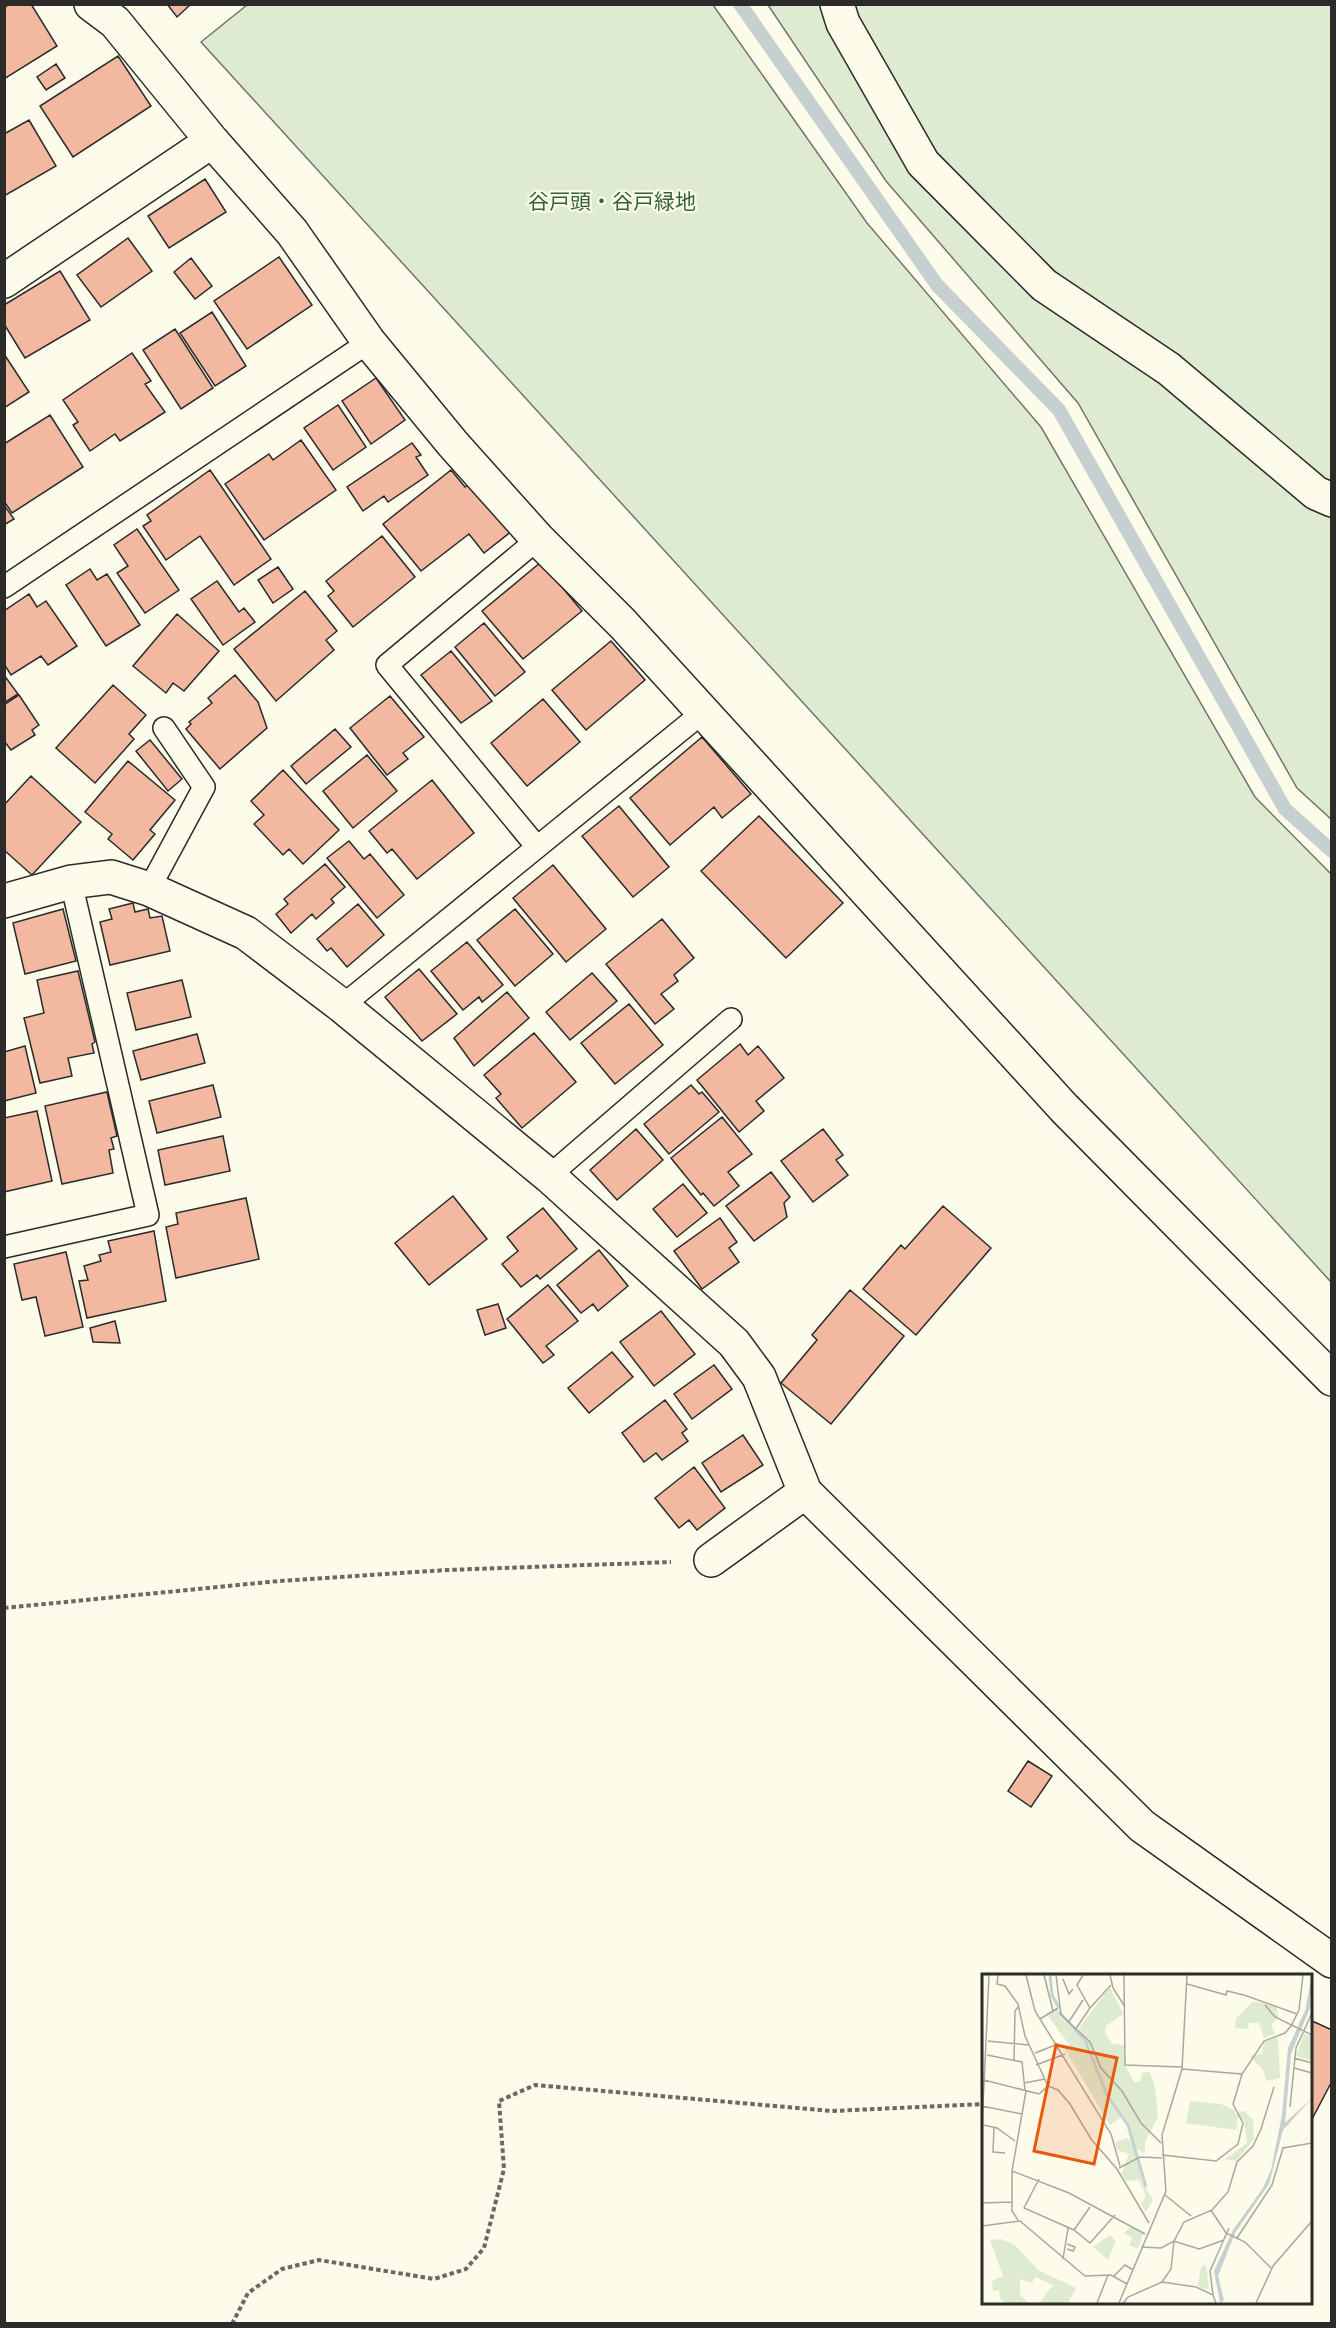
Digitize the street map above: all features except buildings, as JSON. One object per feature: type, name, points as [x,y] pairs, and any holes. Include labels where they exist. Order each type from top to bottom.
[{"type":"street","points":[[92,4],[115,22],[212,141],[292,232],[369,342],[453,444],[538,539],[623,624],[1064,1108],[1332,1379]]},
{"type":"street","points":[[837,4],[843,23],[923,163],[1036,277],[1169,369],[1316,492],[1332,500]]},
{"type":"street","points":[[4,281],[212,141]]},
{"type":"street","points":[[4,901],[71,882],[111,877],[148,889],[246,933],[342,1006],[549,1176],[734,1343],[759,1377],[805,1492],[1142,1826],[1332,1961]]},
{"type":"street","points":[[711,1560],[805,1492]]},
{"type":"lane","points":[[4,587],[369,342]]},
{"type":"lane","points":[[537,847],[387,665],[538,539]]},
{"type":"lane","points":[[342,1006],[702,713]]},
{"type":"lane","points":[[148,889],[204,787],[164,728]]},
{"type":"lane","points":[[4,1246],[148,1215],[71,882]]},
{"type":"lane","points":[[549,1176],[731,1019]]},
{"type":"path","points":[[4,1608],[290,1580],[447,1570],[711,1560]]},
{"type":"path","points":[[232,2324],[248,2293],[282,2269],[310,2262],[319,2260],[434,2279],[466,2269],[484,2248],[504,2169],[499,2101],[535,2085],[832,2111],[982,2104]]},
{"type":"green space","name":"谷戸頭・谷戸緑地","points":[[247,5],[713,5],[867,223],[1041,427],[1255,797],[1331,874],[1331,1282],[201,42]]},
{"type":"green space","points":[[768,5],[1331,5],[1331,819],[1297,788],[1078,403],[886,181]]},
{"type":"waterway","points":[[740,4],[937,285],[1059,410],[1285,809],[1332,851]]}]
